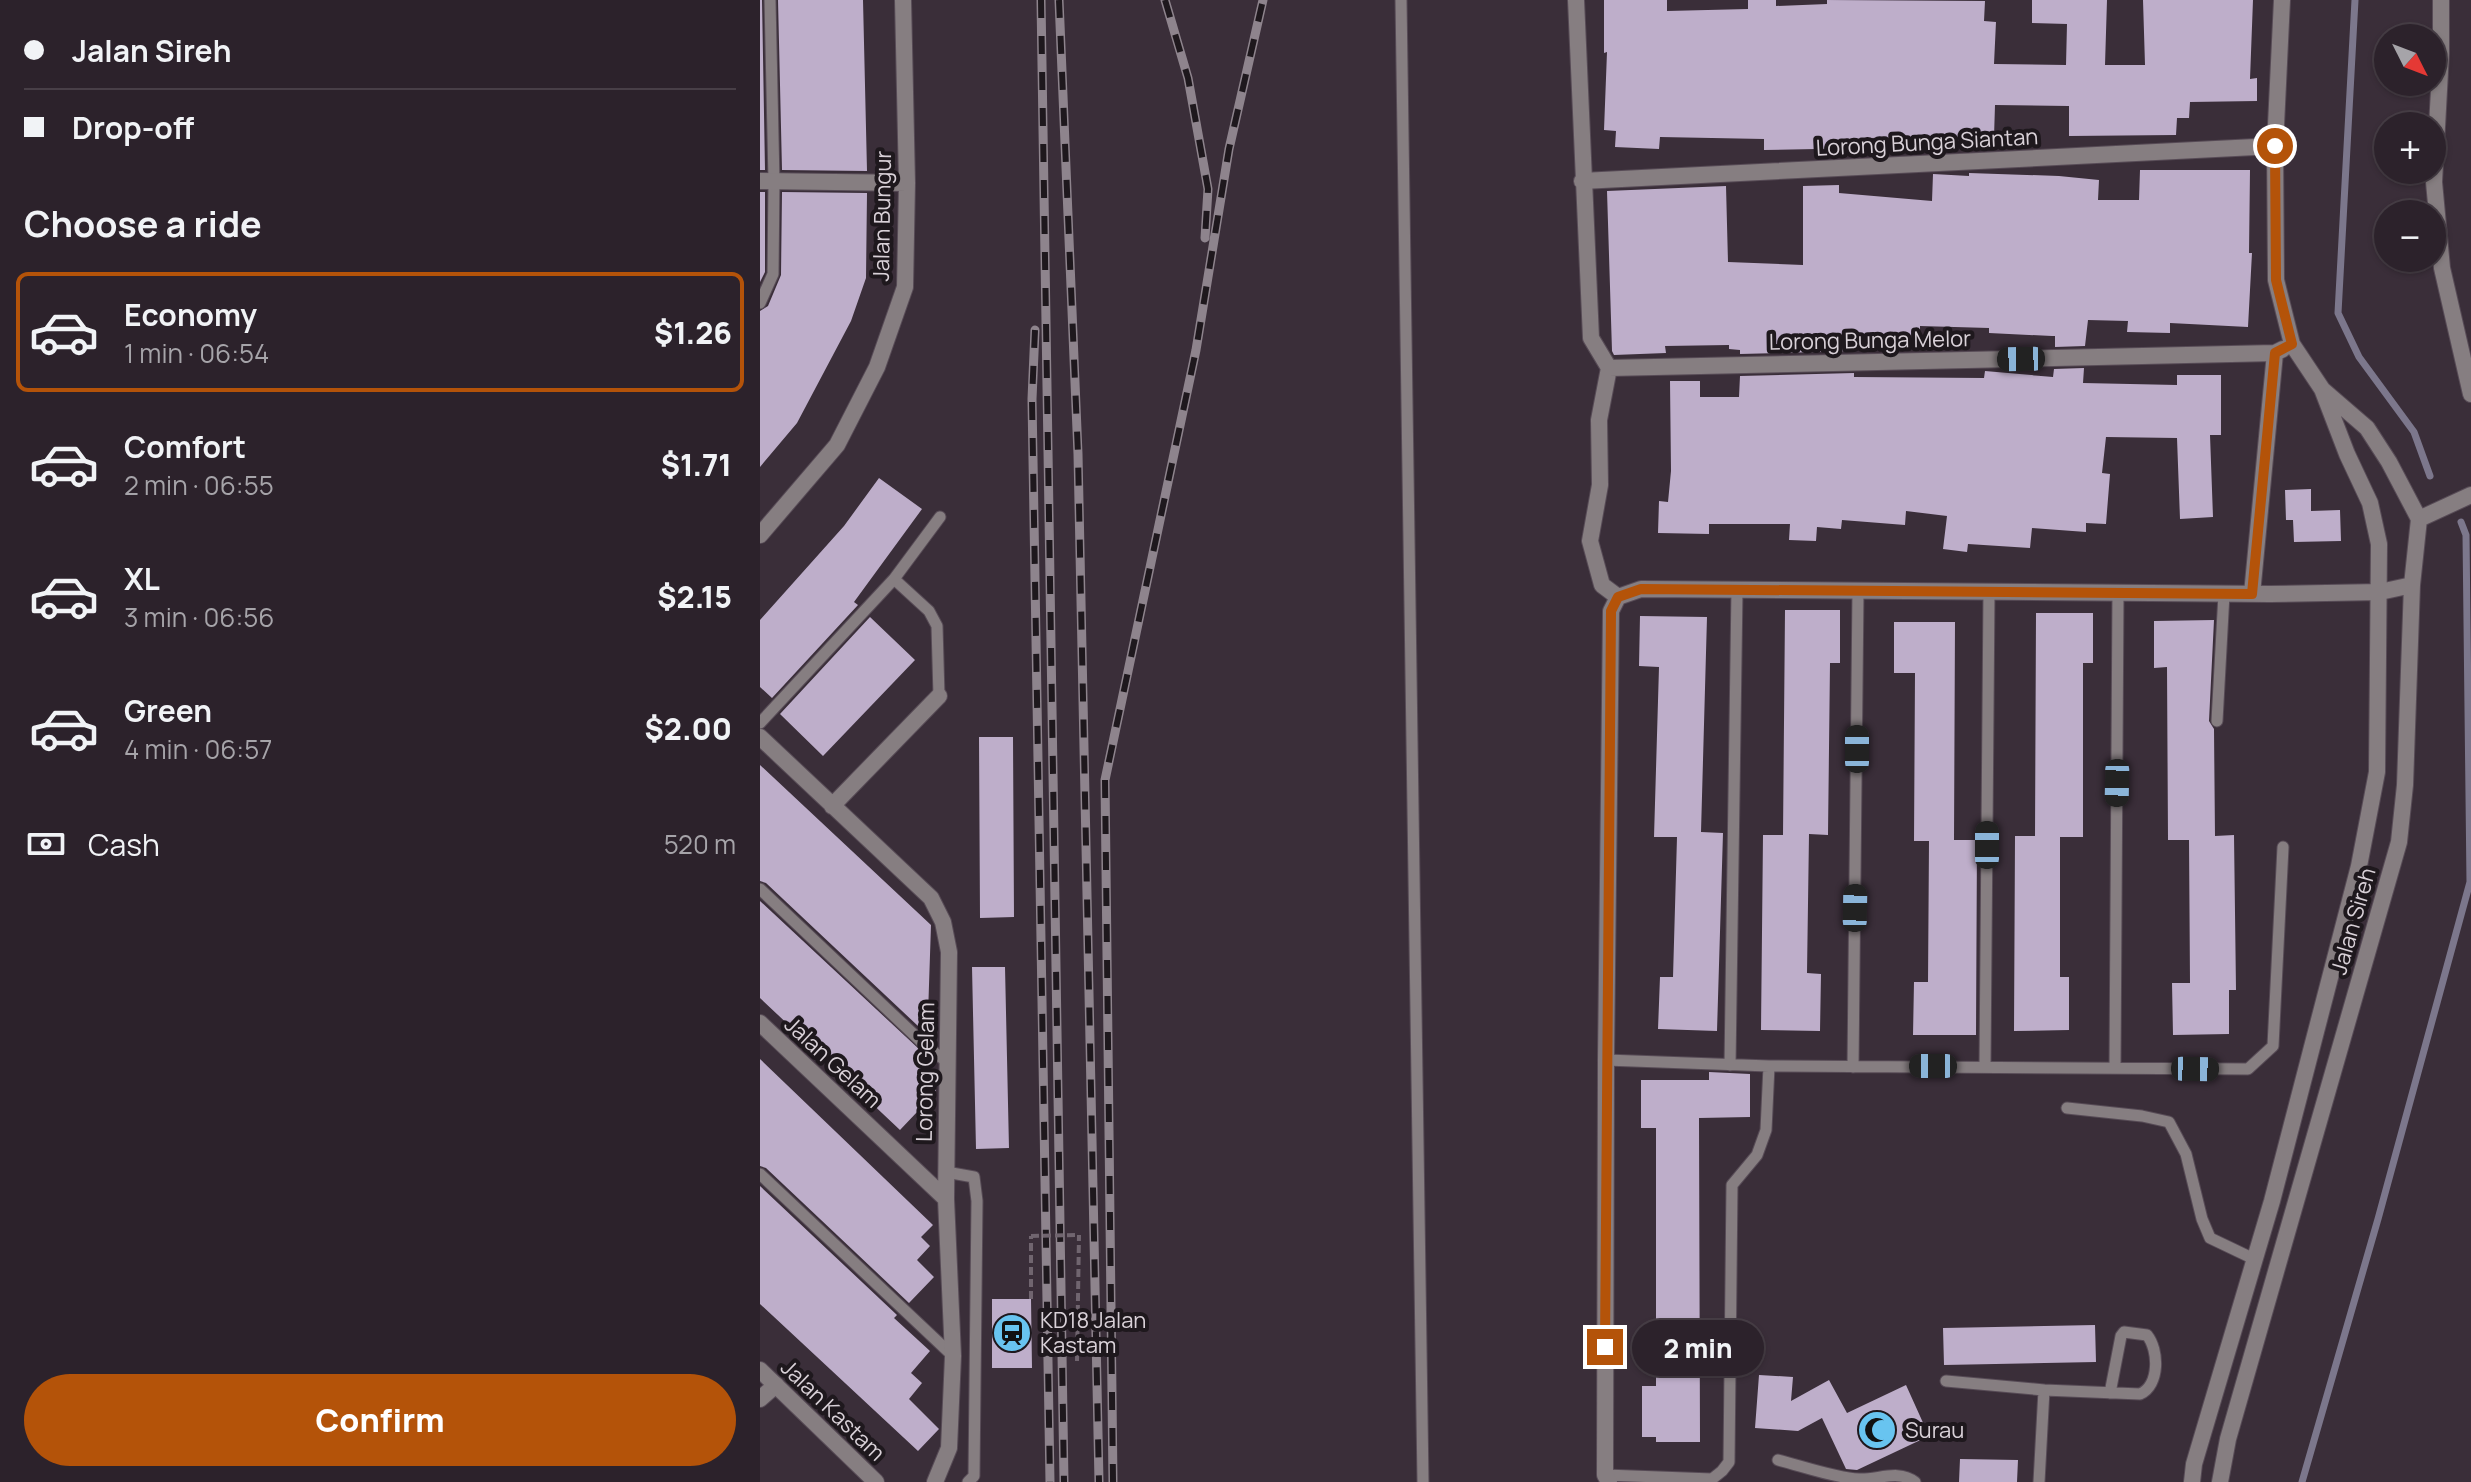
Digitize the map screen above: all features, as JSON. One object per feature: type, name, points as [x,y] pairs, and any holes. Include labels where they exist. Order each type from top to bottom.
[{"type":"street","name":"Jalan Bungur","points":[[763,527],[837,445],[877,367],[905,287],[907,183],[903,0]]},
{"type":"street","points":[[1576,0],[1591,338],[1609,368],[1599,420],[1600,485],[1590,541],[1602,585],[1618,597]]},
{"type":"street","name":"Jalan Sireh","points":[[2192,1482],[2194,1464],[2254,1259],[2359,866],[2377,772],[2379,544],[2370,503],[2322,389],[2292,344],[2276,280],[2275,146],[2282,0]]},
{"type":"street","points":[[2441,0],[2434,182],[2442,268],[2471,394]]},
{"type":"street","name":"Lorong Bunga Siantan","points":[[1582,181],[2275,146]]},
{"type":"street","points":[[767,181],[907,183]]},
{"type":"street","points":[[2252,594],[2275,353],[2292,344]]},
{"type":"street","name":"Lorong Bunga Melor","points":[[1609,368],[2275,353]]},
{"type":"street","name":"Jalan Sireh","points":[[2220,1482],[2228,1439],[2399,842],[2408,745],[2412,585],[2419,519],[2367,428],[2322,389]]},
{"type":"street","points":[[2419,519],[2471,495]]},
{"type":"street","points":[[1607,1479],[1606,1060],[1611,611],[1618,597],[1641,589],[2252,594],[2380,592],[2412,585]]},
{"type":"street","points":[[832,806],[939,696]]},
{"type":"street","name":"Lorong Gelam","points":[[760,737],[931,898],[943,922],[949,952],[946,1199],[953,1356],[949,1448],[935,1482]]},
{"type":"street","name":"Jalan Gelam","points":[[762,1029],[946,1199]]},
{"type":"street","name":"Jalan Kastam","points":[[760,1370],[876,1482]]},
{"type":"street","points":[[760,1399],[776,1385]]},
{"type":"lane","points":[[760,303],[773,274],[767,181],[770,0]]},
{"type":"lane","points":[[1401,0],[1423,1482]]},
{"type":"lane","points":[[760,723],[894,579],[940,517]]},
{"type":"lane","points":[[894,579],[929,611],[937,626],[939,696]]},
{"type":"lane","points":[[1730,1065],[1737,590]]},
{"type":"lane","points":[[1853,1067],[1858,591]]},
{"type":"lane","points":[[1985,1066],[1989,592]]},
{"type":"lane","points":[[2115,1068],[2118,593]]},
{"type":"lane","points":[[2217,721],[2224,594]]},
{"type":"lane","points":[[1606,1060],[1769,1066],[2248,1069],[2273,1046],[2283,847]]},
{"type":"lane","points":[[760,889],[926,1046],[947,1062]]},
{"type":"lane","points":[[1607,1479],[1712,1479],[1729,1462],[1732,1185],[1757,1155],[1766,1130],[1769,1066]]},
{"type":"lane","points":[[2067,1108],[2169,1122],[2186,1154],[2202,1219],[2210,1238],[2254,1259]]},
{"type":"lane","points":[[946,1172],[974,1177],[977,1201],[974,1476],[968,1482]]},
{"type":"lane","points":[[760,1174],[953,1356]]},
{"type":"lane","points":[[1946,1381],[2044,1390],[2110,1393],[2140,1394],[2153,1385],[2156,1351],[2147,1335],[2124,1332],[2121,1336],[2110,1393]]},
{"type":"lane","points":[[2039,1482],[2044,1390]]},
{"type":"lane","points":[[1778,1460],[1858,1479],[1894,1475],[1915,1482]]},
{"type":"path","points":[[1031,1299],[1031,1236],[1079,1235],[1077,1361]]},
{"type":"building","points":[[762,0],[765,170],[760,170]]},
{"type":"building","points":[[778,0],[863,0],[867,171],[782,170]]},
{"type":"building","points":[[1604,0],[1667,0],[1667,11],[1748,9],[1748,0],[1776,0],[1776,6],[1827,4],[1827,0],[1985,1],[1984,21],[1996,22],[1994,64],[2066,65],[2067,24],[2032,23],[2032,0],[2107,0],[2105,65],[2145,65],[2143,0],[2253,0],[2250,79],[2257,78],[2257,101],[2190,102],[2189,118],[2177,118],[2176,135],[2069,136],[2069,106],[1995,105],[1994,137],[1866,138],[1866,148],[1764,150],[1764,139],[1660,137],[1659,149],[1615,147],[1616,131],[1604,130],[1607,52],[1604,53]]},
{"type":"building","points":[[2140,170],[2250,170],[2249,253],[2252,253],[2248,327],[2170,323],[2170,333],[2127,332],[2128,321],[2088,320],[2085,346],[2055,347],[2055,336],[1989,333],[1989,328],[1920,326],[1920,340],[1854,339],[1854,351],[1740,354],[1740,350],[1729,349],[1729,345],[1665,346],[1666,353],[1614,355],[1612,351],[1607,191],[1726,186],[1728,262],[1803,265],[1803,186],[1839,185],[1839,193],[1932,201],[1933,174],[2059,176],[2099,180],[2098,200],[2139,200]]},
{"type":"building","points":[[760,192],[765,192],[765,272],[760,282]]},
{"type":"building","points":[[782,192],[867,193],[866,278],[851,321],[797,423],[760,467],[760,311],[768,306],[781,275]]},
{"type":"building","points":[[2084,368],[2083,383],[2177,385],[2177,375],[2221,375],[2221,435],[2210,435],[2213,517],[2180,519],[2177,438],[2106,437],[2102,473],[2110,474],[2106,524],[2086,523],[2086,532],[2032,528],[2030,548],[1968,544],[1967,552],[1943,549],[1947,516],[1906,511],[1905,525],[1842,520],[1841,529],[1817,527],[1816,541],[1789,540],[1790,524],[1709,524],[1709,534],[1658,533],[1659,501],[1668,502],[1671,471],[1670,381],[1700,381],[1700,397],[1739,397],[1740,376],[1854,373],[1854,377],[1984,378],[1985,371],[2053,377],[2054,369]]},
{"type":"building","points":[[879,478],[922,509],[854,602],[858,605],[772,698],[760,687],[760,620],[844,526]]},
{"type":"building","points":[[2311,489],[2311,511],[2340,510],[2341,541],[2294,542],[2293,520],[2286,520],[2285,490]]},
{"type":"building","points":[[1785,610],[1840,610],[1840,663],[1830,663],[1828,835],[1809,834],[1807,973],[1821,974],[1820,1031],[1761,1030],[1763,835],[1783,835]]},
{"type":"building","points":[[2036,613],[2093,613],[2093,663],[2083,663],[2083,837],[2060,837],[2060,977],[2069,977],[2069,1030],[2014,1031],[2015,836],[2035,836]]},
{"type":"building","points":[[1640,616],[1707,617],[1701,832],[1723,833],[1717,1031],[1658,1029],[1660,977],[1673,977],[1677,837],[1654,837],[1659,667],[1639,666]]},
{"type":"building","points":[[870,617],[915,660],[823,756],[780,714]]},
{"type":"building","points":[[2214,620],[2209,721],[2214,729],[2215,836],[2234,835],[2236,990],[2229,990],[2229,1034],[2173,1035],[2172,983],[2190,983],[2189,840],[2168,840],[2167,667],[2154,668],[2154,621]]},
{"type":"building","points":[[1894,622],[1955,622],[1954,840],[1977,840],[1976,1035],[1913,1035],[1914,982],[1928,982],[1929,841],[1914,841],[1915,673],[1894,673]]},
{"type":"building","points":[[979,737],[1013,737],[1014,917],[980,918]]},
{"type":"building","points":[[760,765],[931,925],[928,1015],[918,1026],[766,883],[760,881]]},
{"type":"building","points":[[760,901],[934,1063],[924,1073],[936,1084],[936,1092],[900,1130],[760,998]]},
{"type":"building","points":[[972,967],[1005,967],[1009,1148],[976,1149]]},
{"type":"building","points":[[760,1059],[933,1225],[921,1237],[930,1246],[917,1260],[934,1277],[909,1303],[766,1168],[760,1166]]},
{"type":"building","points":[[1709,1072],[1750,1074],[1750,1117],[1699,1118],[1700,1442],[1656,1442],[1656,1437],[1642,1437],[1642,1386],[1656,1386],[1656,1128],[1641,1128],[1641,1080],[1709,1080]]},
{"type":"building","points":[[760,1186],[897,1315],[894,1318],[930,1351],[911,1373],[922,1383],[909,1399],[939,1429],[918,1451],[760,1304]]},
{"type":"building","name":"KD18 Jalan Kastam","points":[[992,1299],[1031,1299],[1032,1368],[992,1368]]},
{"type":"building","points":[[2095,1325],[2096,1362],[1944,1365],[1943,1328]]},
{"type":"building","points":[[1759,1375],[1793,1377],[1791,1401],[1829,1380],[1847,1413],[1906,1385],[1929,1436],[1857,1470],[1846,1469],[1822,1418],[1798,1431],[1755,1428]]},
{"type":"building","points":[[1960,1459],[2018,1460],[2017,1482],[1959,1482]]},
{"type":"waterway","points":[[2355,0],[2338,313],[2359,357],[2414,432],[2430,476]]},
{"type":"waterway","points":[[2302,1482],[2470,882],[2466,535],[2461,522]]},
{"type":"railway","points":[[1041,0],[1064,1482]]},
{"type":"railway","points":[[1059,0],[1078,454],[1099,1482]]},
{"type":"railway","points":[[1165,0],[1188,78],[1208,189],[1205,238]]},
{"type":"railway","points":[[1113,1482],[1105,780],[1196,350],[1229,149],[1263,0]]},
{"type":"railway","points":[[1035,330],[1032,399],[1050,1482]]},
{"type":"place","name":"KD18 Jalan Kastam","points":[[1012,1333]]},
{"type":"place","name":"Surau","points":[[1877,1430]]},
{"type":"route","points":[[1605,1347],[1611,611],[1618,597],[1641,589],[2252,594],[2275,353],[2292,344],[2276,280],[2275,146]]}]
